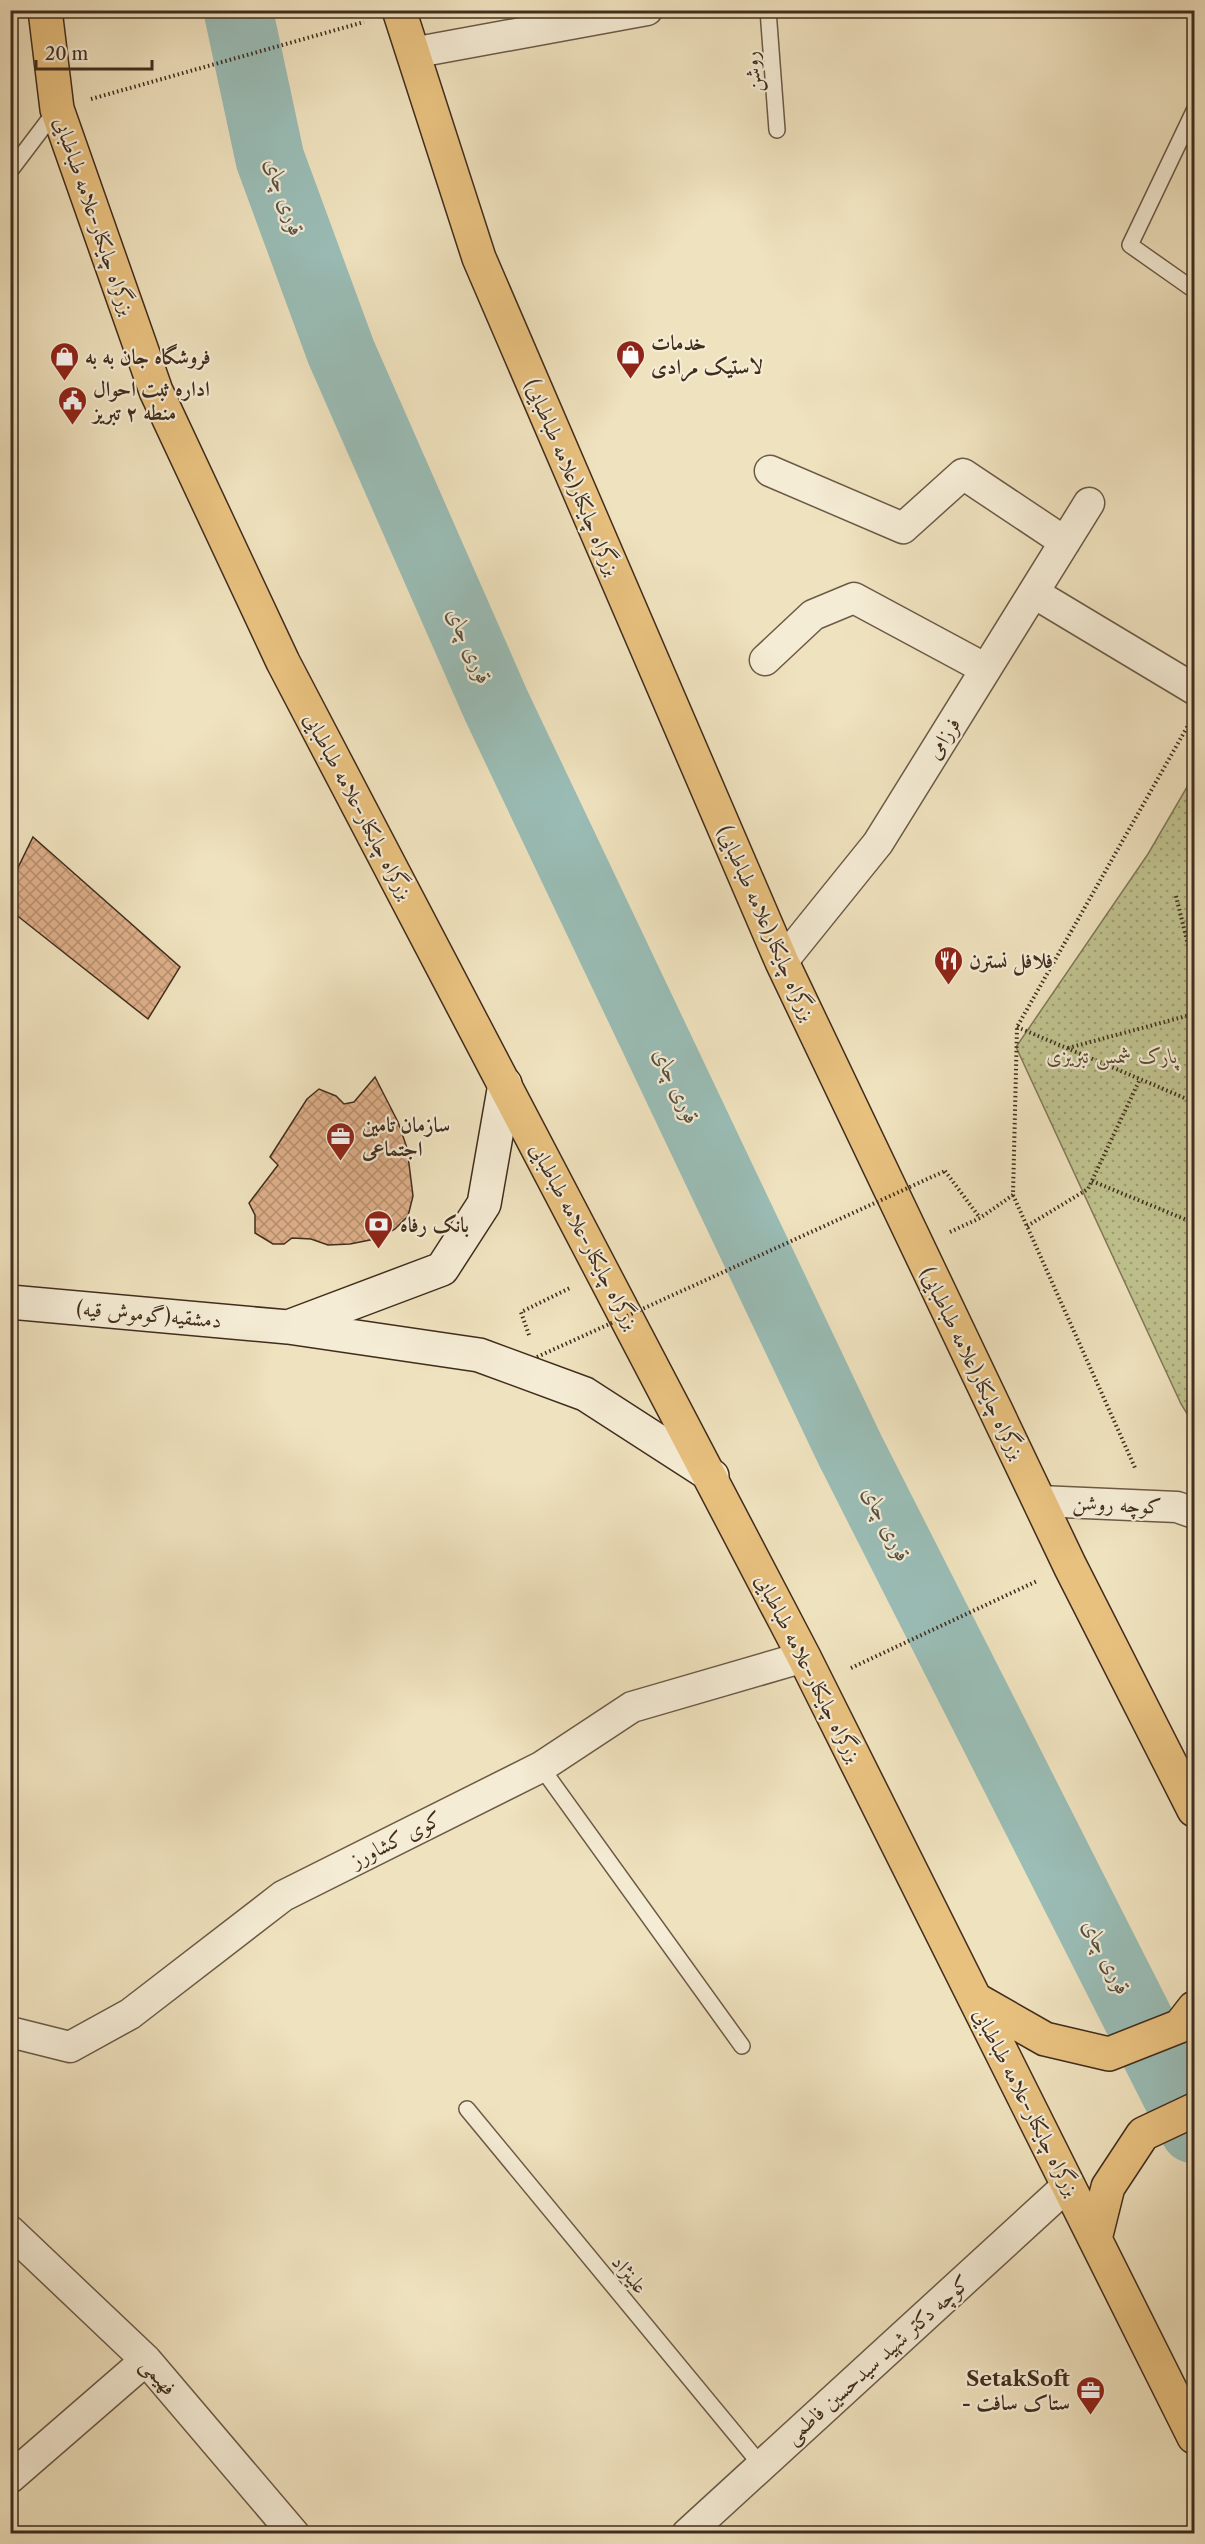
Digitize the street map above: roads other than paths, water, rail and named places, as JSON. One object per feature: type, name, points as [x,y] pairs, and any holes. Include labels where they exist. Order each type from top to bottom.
[{"type":"highway","name":"بزرگراه چایکنار-علامه طباطبایی","points":[[45,10],[57,109],[156,391],[283,662],[712,1476],[1194,2437]]},
{"type":"highway","name":"بزرگراه چایکنار(علامه طباطبایی)","points":[[399,10],[479,258],[782,962],[1039,1501],[1194,1809]]},
{"type":"highway","points":[[975,1999],[1045,2039],[1109,2054],[1180,2026],[1194,2008]]},
{"type":"highway","points":[[1095,2239],[1108,2187],[1143,2134],[1194,2110]]},
{"type":"main road","points":[[288,1327],[442,1269],[484,1204],[505,1084]]},
{"type":"main road","name":"دمشقیه(گوموش قیه)","points":[[10,1302],[288,1327],[479,1355],[585,1394],[712,1476]]},
{"type":"street","points":[[412,53],[647,10]]},
{"type":"street","points":[[770,471],[903,528],[963,474],[1065,542]]},
{"type":"street","name":"فرزامی","points":[[782,962],[878,843],[1089,503]]},
{"type":"street","points":[[1034,593],[1194,689]]},
{"type":"street","points":[[765,660],[813,615],[854,598],[986,669]]},
{"type":"street","name":"کوچه روشن","points":[[1039,1501],[1177,1507],[1194,1513]]},
{"type":"street","name":"کوی کشاورز","points":[[10,2032],[70,2047],[130,2014],[283,1896],[541,1767],[632,1707],[804,1657]]},
{"type":"street","name":"کوچه دکتر شهید سیدحسین فاطمی","points":[[687,2534],[1068,2185]]},
{"type":"street","name":"فهیمی","points":[[10,2231],[146,2360],[294,2534]]},
{"type":"street","points":[[10,2478],[146,2360]]},
{"type":"lane","name":"روشن","points":[[768,10],[777,130]]},
{"type":"lane","points":[[10,171],[57,109]]},
{"type":"lane","points":[[1194,111],[1130,245],[1194,290]]},
{"type":"lane","points":[[541,1767],[742,2046]]},
{"type":"lane","name":"علینژاد","points":[[467,2109],[761,2465]]},
{"type":"waterway","name":"قوری چای","points":[[238,10],[270,159],[341,352],[496,705],[850,1450],[1194,2129]]},
{"type":"place","name":"خدمات لاستیک مرادی","points":[[630,380]]},
{"type":"place","name":"فروشگاه جان به به","points":[[64,382]]},
{"type":"place","name":"اداره ثبت احوال منطه ۲ تبریز","points":[[72,426]]},
{"type":"place","name":"فلافل نسترن","points":[[948,986]]},
{"type":"place","name":"سازمان تامین اجتماعی","points":[[341,1162]]},
{"type":"place","name":"بانک رفاه","points":[[379,1250]]},
{"type":"place","name":"SetakSoft - ستاک سافت","points":[[1091,2416]]},
{"type":"park label","name":"پارک شمس تبریزی","points":[[1112,1055]]}]
